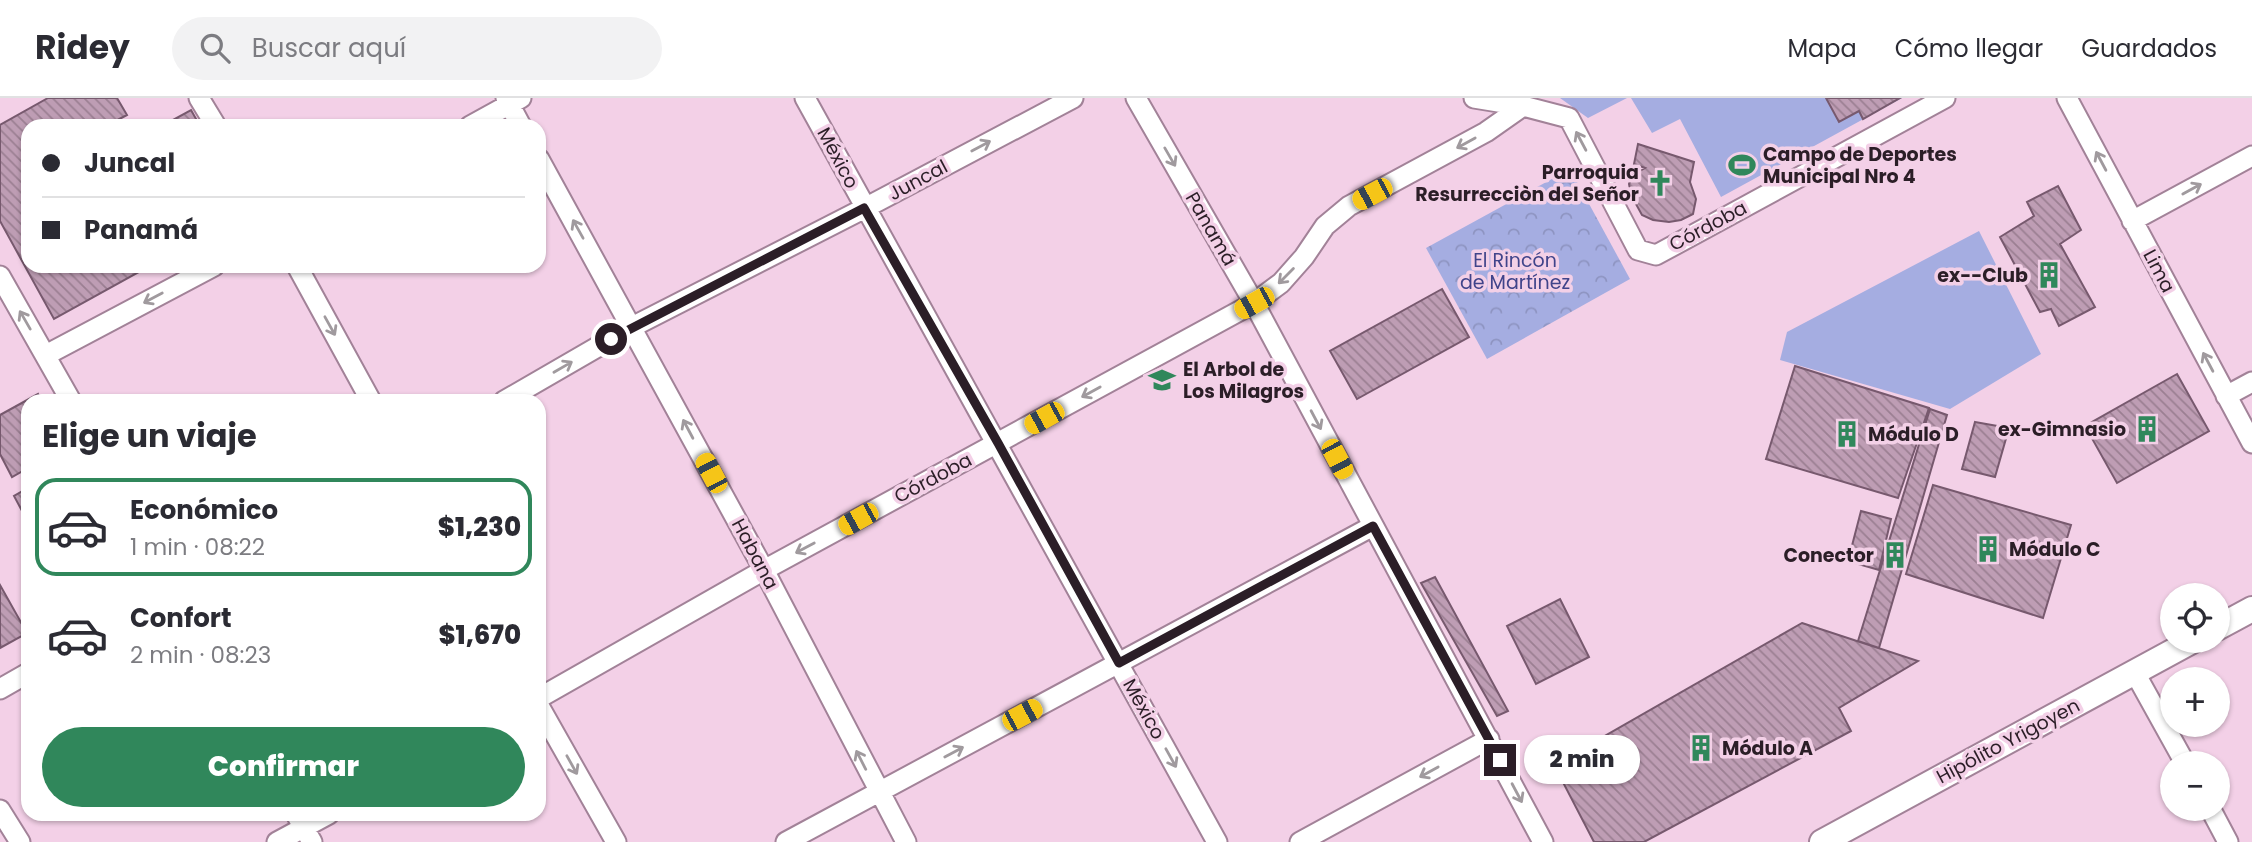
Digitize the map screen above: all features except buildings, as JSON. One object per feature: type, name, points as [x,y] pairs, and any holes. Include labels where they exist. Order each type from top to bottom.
[{"type":"street","points":[[199,98],[212,119]]},
{"type":"street","name":"México","points":[[805,98],[1217,842]]},
{"type":"street","name":"Juncal","points":[[516,394],[632,327],[1073,98]]},
{"type":"street","name":"Panamá","points":[[1136,98],[1254,303],[1544,842]]},
{"type":"street","points":[[1474,98],[1523,106]]},
{"type":"street","name":"Córdoba","points":[[546,694],[764,570],[1254,303],[1281,282],[1304,257],[1325,226],[1349,206],[1486,132],[1523,106],[1569,118],[1638,250],[1656,255],[1945,98]]},
{"type":"street","name":"Lima","points":[[2067,98],[2252,443]]},
{"type":"street","points":[[481,119],[512,100],[519,119]]},
{"type":"street","points":[[2133,221],[2252,156]]},
{"type":"street","name":"Habana","points":[[546,172],[764,570],[878,793],[906,842]]},
{"type":"street","points":[[46,355],[201,273]]},
{"type":"street","points":[[301,273],[367,394]]},
{"type":"street","points":[[0,276],[67,394]]},
{"type":"street","points":[[2226,397],[2252,382]]},
{"type":"street","points":[[786,842],[1373,526]]},
{"type":"street","points":[[2230,621],[2252,609]]},
{"type":"street","name":"Hipólito Yrigoyen","points":[[1822,842],[2171,653]]},
{"type":"street","points":[[2135,673],[2178,751]]},
{"type":"street","points":[[0,689],[21,677]]},
{"type":"street","points":[[546,718],[616,842]]},
{"type":"street","points":[[1300,842],[1489,739]]},
{"type":"street","points":[[0,810],[20,842]]},
{"type":"street","points":[[2217,821],[2228,842]]},
{"type":"street","points":[[277,842],[304,828]]},
{"type":"green space","points":[[1560,98],[1627,98],[1588,118]]},
{"type":"green space","name":"Campo de Deportes Municipal Nro 4","points":[[1631,98],[1902,98],[1721,197],[1680,119],[1652,133]]},
{"type":"green space","name":"El Rincón de Martínez","points":[[1570,169],[1630,279],[1487,359],[1426,248]]},
{"type":"green space","points":[[1979,231],[2041,354],[1950,409],[1780,360],[1787,332]]},
{"type":"place","name":"Campo de Deportes Municipal Nro 4","points":[[1742,165]]},
{"type":"place","name":"Parroquia Resurrecciòn del Señor","points":[[1660,183]]},
{"type":"place","name":"ex--Club","points":[[2049,275]]},
{"type":"place","name":"El Arbol de Los Milagros","points":[[1162,380]]},
{"type":"place","name":"ex-Gimnasio","points":[[2147,429]]},
{"type":"place","name":"Módulo D","points":[[1847,434]]},
{"type":"place","name":"Módulo C","points":[[1988,549]]},
{"type":"place","name":"Conector","points":[[1895,555]]},
{"type":"place","name":"Módulo A","points":[[1701,748]]},
{"type":"route","points":[[611,339],[864,208],[1119,663],[1373,526],[1500,760]]}]
